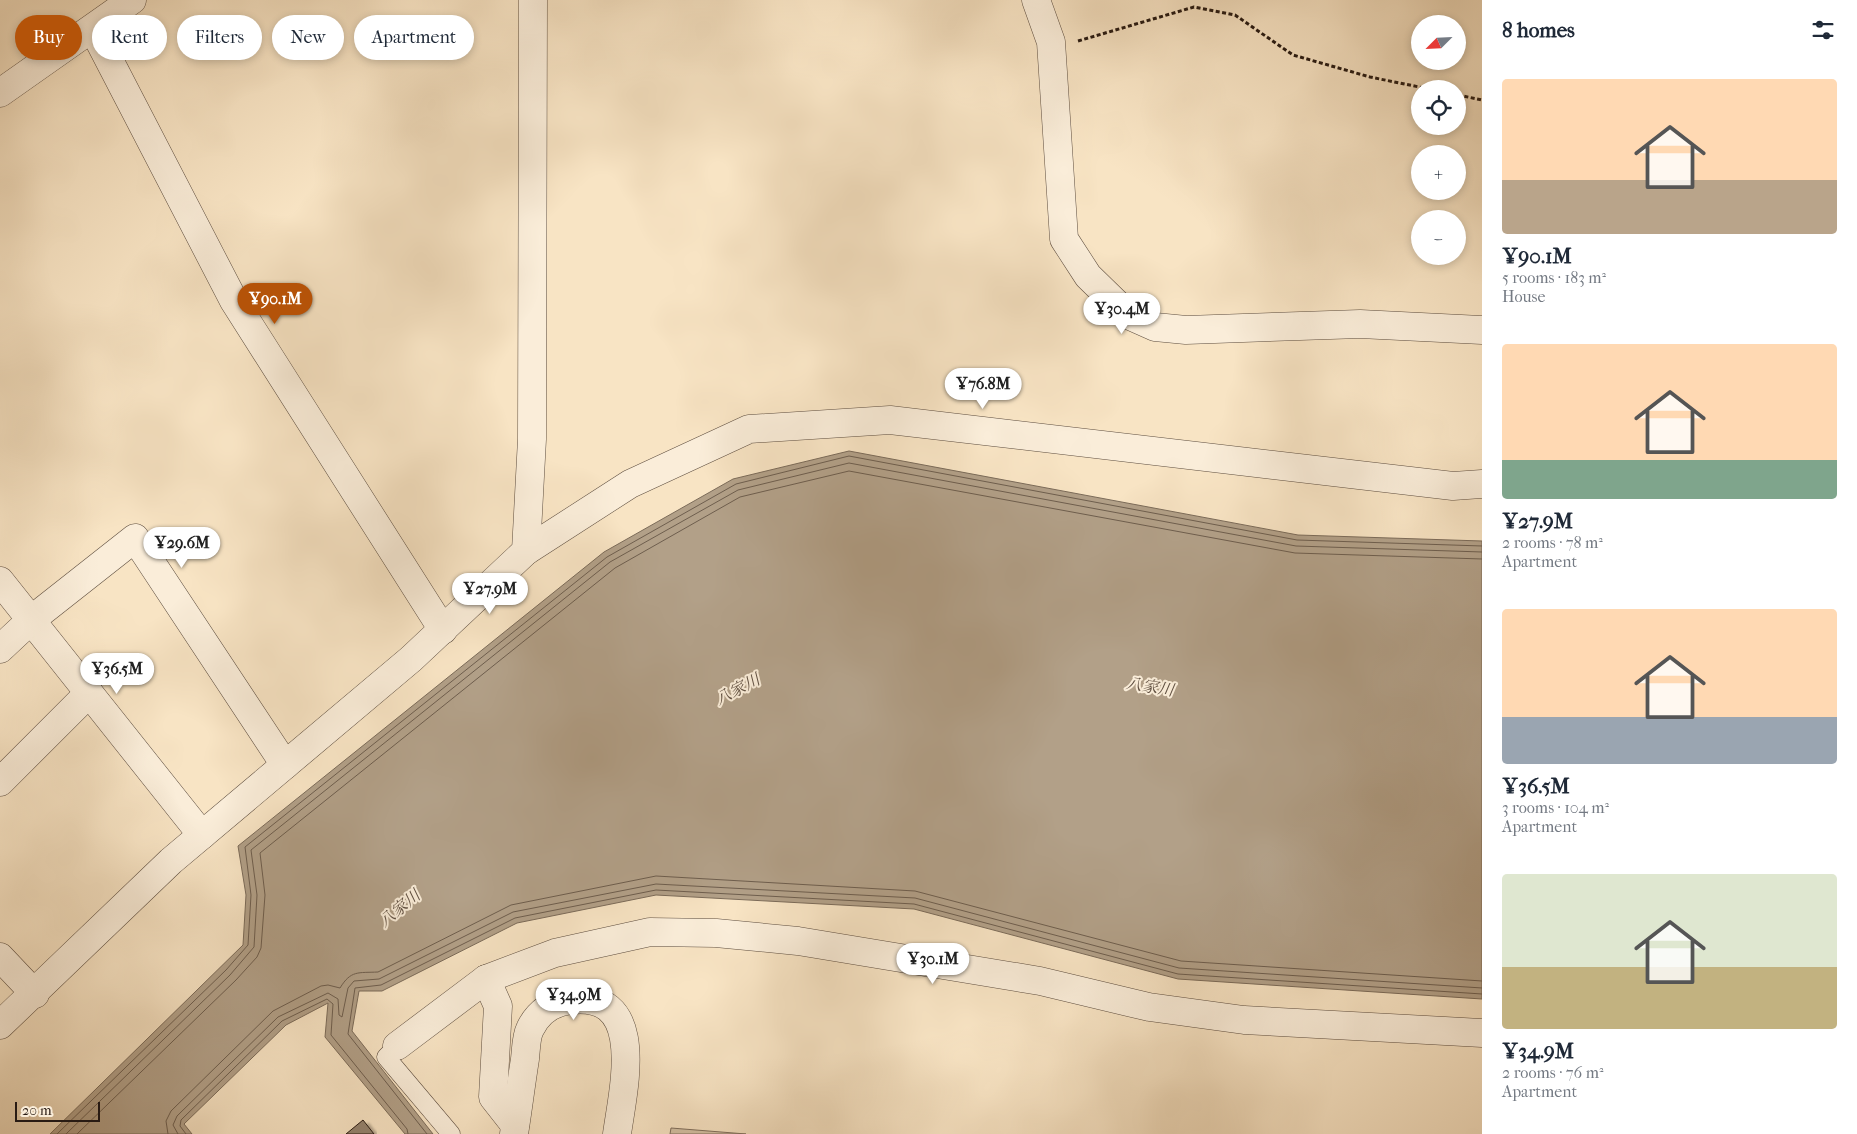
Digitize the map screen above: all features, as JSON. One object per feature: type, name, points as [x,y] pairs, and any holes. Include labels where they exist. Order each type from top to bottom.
[{"type":"street","points":[[112,15],[132,0]]},
{"type":"street","points":[[526,551],[532,429],[533,0]]},
{"type":"street","points":[[1036,0],[1051,49],[1064,238],[1088,276],[1128,314],[1155,327],[1186,330],[1360,324],[1482,330]]},
{"type":"street","points":[[0,93],[92,30]]},
{"type":"street","points":[[109,60],[234,301],[443,630]]},
{"type":"street","points":[[0,1025],[35,994],[171,861],[443,630],[526,551],[630,484],[749,429],[890,420],[1454,486],[1482,484]]},
{"type":"street","points":[[0,649],[31,620],[135,538],[286,765]]},
{"type":"street","points":[[0,581],[202,835]]},
{"type":"street","points":[[0,782],[89,693]]},
{"type":"street","points":[[397,1046],[486,979],[555,953],[650,932],[716,933],[798,941],[1040,981],[1149,1007],[1244,1020],[1482,1033]]},
{"type":"street","points":[[0,957],[35,994]]},
{"type":"street","points":[[486,979],[498,1006],[493,1097],[515,1129]]},
{"type":"street","points":[[515,1129],[529,1030],[539,1014],[558,1002],[582,999],[602,1003],[618,1020],[626,1045],[627,1068],[616,1134]]},
{"type":"lane","points":[[397,1046],[386,1057],[451,1134]]},
{"type":"path","points":[[1051,49],[1194,7],[1235,15],[1293,55],[1370,77],[1411,85]]},
{"type":"path","points":[[1466,97],[1482,100]]},
{"type":"shaded area","points":[[671,1128],[746,1134],[670,1134]]},
{"type":"water","name":"八家川","points":[[849,451],[1298,535],[1482,541],[1482,999],[1178,979],[914,909],[656,895],[517,923],[382,991],[359,991],[352,1031],[433,1134],[405,1134],[325,1037],[328,1003],[286,1025],[184,1124],[192,1134],[50,1134],[243,945],[246,895],[238,846],[604,552],[733,479]]},
{"type":"building","points":[[363,1120],[374,1134],[346,1134]]}]
